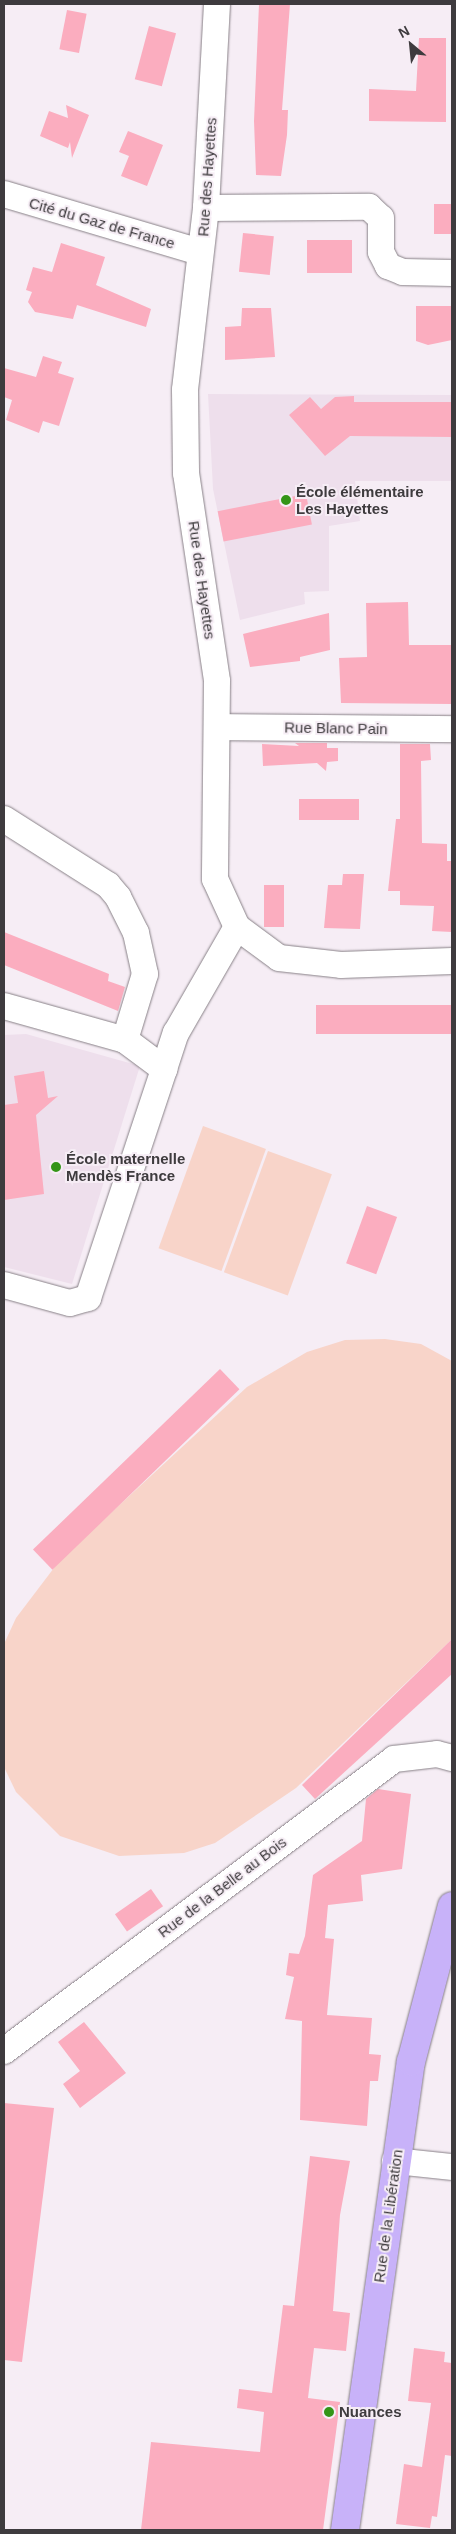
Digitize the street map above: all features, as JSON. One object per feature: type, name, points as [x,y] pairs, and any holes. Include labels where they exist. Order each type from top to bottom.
[{"type":"main road","name":"Rue de la Libération","points":[[345,2530],[395,2161],[411,2062],[452,1906]]},
{"type":"street","name":"Rue des Hayettes","points":[[217,4],[206,208],[185,390],[186,473],[217,680],[219,727],[216,879],[237,927],[279,958],[341,965],[452,961]]},
{"type":"street","name":"Cité du Gaz de France","points":[[4,194],[200,252]]},
{"type":"street","points":[[206,208],[369,207],[381,218],[381,252],[388,266],[403,272],[452,273]]},
{"type":"street","name":"Rue Blanc Pain","points":[[219,727],[452,729]]},
{"type":"street","points":[[4,819],[108,885],[118,897],[136,933],[144,974],[125,1040]]},
{"type":"street","points":[[4,1285],[70,1303],[88,1298],[176,1032],[237,927]]},
{"type":"street","points":[[4,1006],[125,1040],[164,1069]]},
{"type":"street","name":"Rue de la Belle au Bois","points":[[4,2051],[394,1759],[437,1754],[452,1758]]},
{"type":"street","points":[[395,2161],[452,2167]]},
{"type":"shaded area","name":"École élémentaire Les Hayettes","points":[[208,394],[452,395],[452,481],[355,481],[360,521],[329,526],[329,591],[304,592],[305,604],[240,620],[213,489]]},
{"type":"shaded area","name":"École maternelle Mendès France","points":[[26,1034],[140,1066],[72,1284],[4,1267],[4,1035]]},
{"type":"shaded area","points":[[203,1126],[266,1149],[221,1271],[159,1248]]},
{"type":"shaded area","points":[[268,1151],[332,1174],[288,1295],[224,1272]]},
{"type":"shaded area","points":[[385,1339],[421,1344],[452,1361],[452,1639],[296,1788],[215,1843],[184,1853],[119,1856],[60,1836],[16,1792],[4,1767],[4,1644],[16,1618],[60,1560],[247,1387],[307,1352],[345,1340]]},
{"type":"building","points":[[259,4],[290,4],[282,110],[288,110],[287,135],[281,176],[256,175],[254,121]]},
{"type":"building","points":[[67,10],[87,14],[79,53],[59,49]]},
{"type":"building","points":[[149,26],[176,33],[162,86],[135,79]]},
{"type":"building","points":[[419,38],[446,38],[446,122],[369,121],[369,89],[416,91]]},
{"type":"building","points":[[66,105],[89,115],[72,158],[70,142],[68,148],[40,136],[49,111],[68,118]]},
{"type":"building","points":[[128,131],[163,145],[147,186],[121,176],[129,156],[119,152]]},
{"type":"building","points":[[434,204],[452,204],[452,234],[434,234]]},
{"type":"building","points":[[243,233],[274,236],[270,275],[239,272]]},
{"type":"building","points":[[307,240],[352,240],[352,273],[307,273]]},
{"type":"building","points":[[61,243],[105,257],[96,285],[151,309],[146,327],[77,305],[73,319],[35,312],[28,302],[32,292],[26,290],[33,267],[52,272]]},
{"type":"building","points":[[416,306],[452,306],[452,340],[428,345],[416,341]]},
{"type":"building","points":[[242,308],[271,308],[275,357],[225,360],[225,327],[241,326]]},
{"type":"building","points":[[43,356],[62,362],[58,373],[74,378],[59,426],[43,421],[39,433],[6,420],[12,400],[4,397],[4,368],[36,377]]},
{"type":"building","points":[[354,396],[354,402],[452,402],[452,437],[350,436],[325,456],[289,415],[310,397],[321,409],[335,397]]},
{"type":"building","points":[[306,494],[312,524],[224,542],[218,511]]},
{"type":"building","points":[[408,602],[409,645],[451,645],[451,704],[341,703],[339,658],[367,657],[366,603]]},
{"type":"building","points":[[329,613],[330,650],[300,657],[300,661],[250,667],[243,634]]},
{"type":"building","points":[[295,743],[327,743],[327,748],[338,748],[338,761],[327,762],[326,771],[317,763],[263,766],[262,744],[299,746]]},
{"type":"building","points":[[400,744],[430,744],[431,760],[421,761],[422,843],[447,844],[447,861],[452,861],[452,932],[432,931],[434,906],[400,905],[400,891],[388,891],[396,819],[400,819]]},
{"type":"building","points":[[299,799],[359,799],[359,820],[299,820]]},
{"type":"building","points":[[343,874],[364,874],[360,929],[324,928],[328,885],[342,885]]},
{"type":"building","points":[[264,885],[284,885],[284,927],[264,927]]},
{"type":"building","points":[[4,932],[109,974],[108,981],[125,987],[118,1011],[4,965]]},
{"type":"building","points":[[316,1005],[452,1005],[452,1034],[316,1034]]},
{"type":"building","points":[[44,1071],[48,1098],[58,1096],[36,1115],[44,1194],[4,1200],[4,1105],[18,1103],[14,1076]]},
{"type":"building","points":[[367,1206],[397,1217],[376,1274],[346,1263]]},
{"type":"building","points":[[220,1369],[239,1389],[52,1570],[33,1550]]},
{"type":"building","points":[[452,1639],[452,1674],[315,1799],[302,1785]]},
{"type":"building","points":[[378,1789],[411,1794],[402,1869],[361,1875],[363,1901],[328,1905],[325,1938],[334,1939],[327,2015],[372,2018],[369,2054],[381,2055],[378,2081],[370,2081],[367,2126],[300,2120],[302,2021],[285,2019],[294,1977],[286,1975],[289,1953],[299,1954],[305,1936],[313,1875],[362,1841],[366,1799]]},
{"type":"building","points":[[151,1889],[163,1906],[127,1931],[115,1914]]},
{"type":"building","points":[[84,2022],[126,2073],[80,2108],[63,2084],[80,2071],[58,2042]]},
{"type":"building","points":[[4,2103],[54,2108],[22,2362],[4,2360]]},
{"type":"building","points":[[310,2156],[350,2161],[340,2215],[333,2311],[350,2313],[346,2351],[314,2348],[308,2398],[340,2402],[323,2530],[141,2530],[151,2442],[260,2452],[264,2412],[237,2408],[239,2389],[272,2393],[283,2305],[294,2306]]},
{"type":"building","points":[[414,2348],[445,2352],[444,2362],[452,2363],[452,2456],[445,2455],[437,2517],[432,2516],[430,2528],[396,2524],[404,2464],[422,2467],[431,2403],[408,2401]]},
{"type":"place","name":"École élémentaire Les Hayettes","points":[[286,500]]},
{"type":"place","name":"École maternelle Mendès France","points":[[56,1167]]},
{"type":"place","name":"Nuances","points":[[329,2412]]}]
